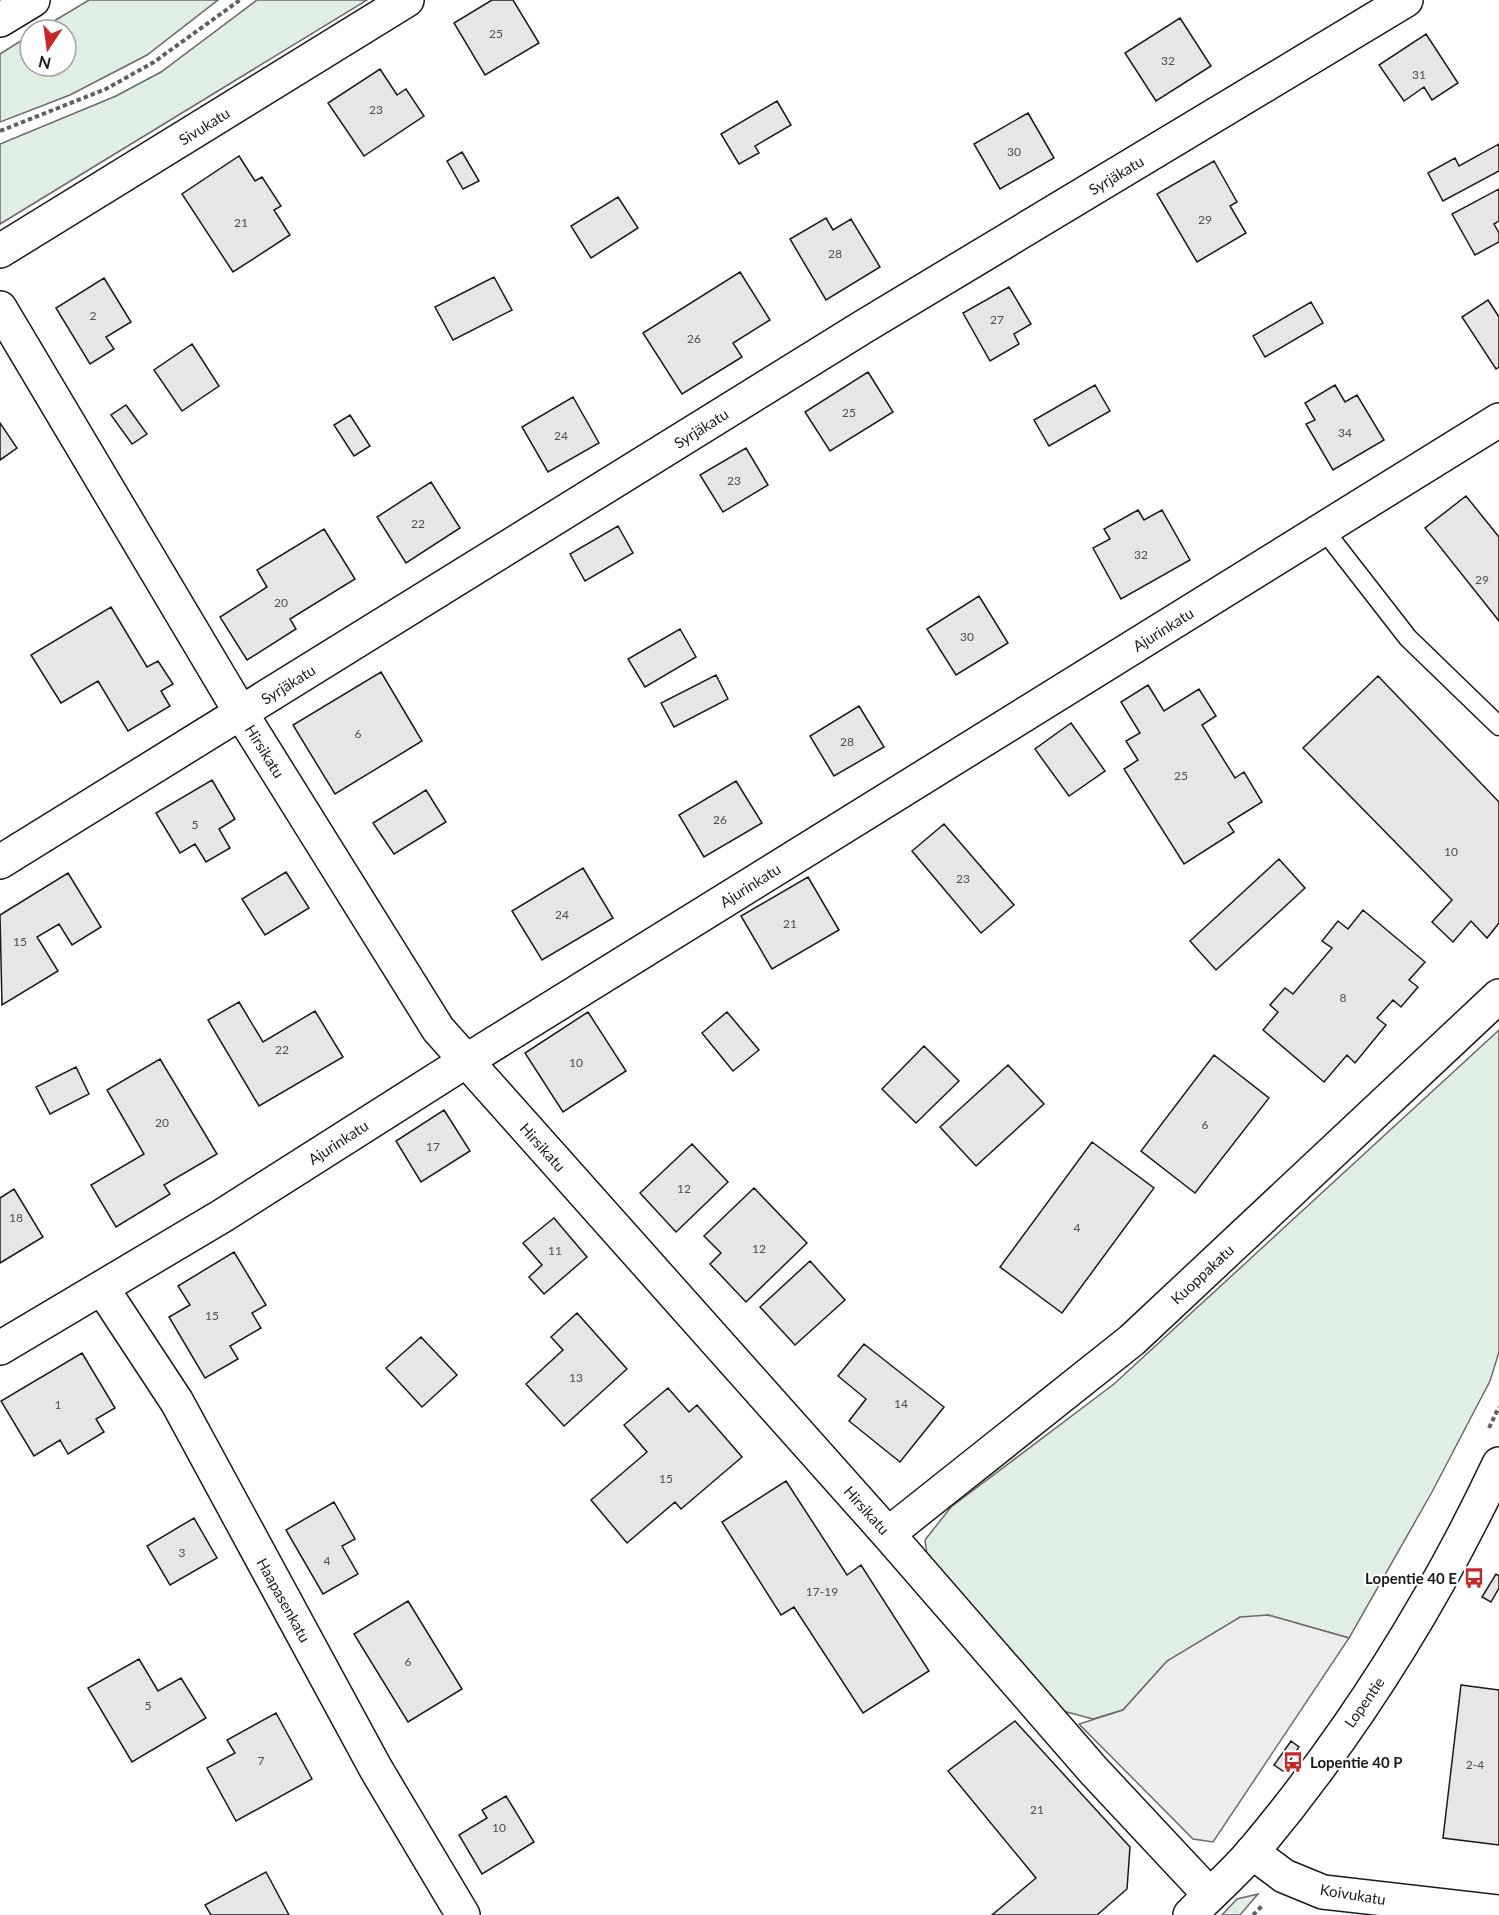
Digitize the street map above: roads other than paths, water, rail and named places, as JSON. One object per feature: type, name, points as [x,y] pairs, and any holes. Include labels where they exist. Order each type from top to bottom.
[{"type":"street","points":[[0,20],[33,0]]},
{"type":"street","name":"Sivukatu","points":[[0,251],[407,0]]},
{"type":"street","name":"Syrjäkatu","points":[[0,862],[863,327],[1406,0]]},
{"type":"street","name":"Hirsikatu","points":[[0,308],[241,713],[438,1029],[888,1534],[1094,1771],[1200,1905]]},
{"type":"street","name":"Ajurinkatu","points":[[0,1348],[222,1216],[466,1061],[1499,420]]},
{"type":"street","name":"Kuoppakatu","points":[[888,1534],[1131,1340],[1499,996]]},
{"type":"street","name":"Haapasenkatu","points":[[102,1288],[177,1402],[376,1769],[463,1915]]},
{"type":"street","name":"Lopentie","points":[[1200,1905],[1252,1852],[1310,1779],[1379,1680],[1448,1565],[1499,1464]]},
{"type":"street","name":"Koivukatu","points":[[1252,1852],[1284,1876],[1323,1892],[1499,1912]]},
{"type":"lane","points":[[1323,530],[1408,638],[1499,726]]},
{"type":"place","name":"Lopentie 40 E","points":[[1474,1578]]},
{"type":"place","name":"Lopentie 40 P","points":[[1293,1762]]}]
